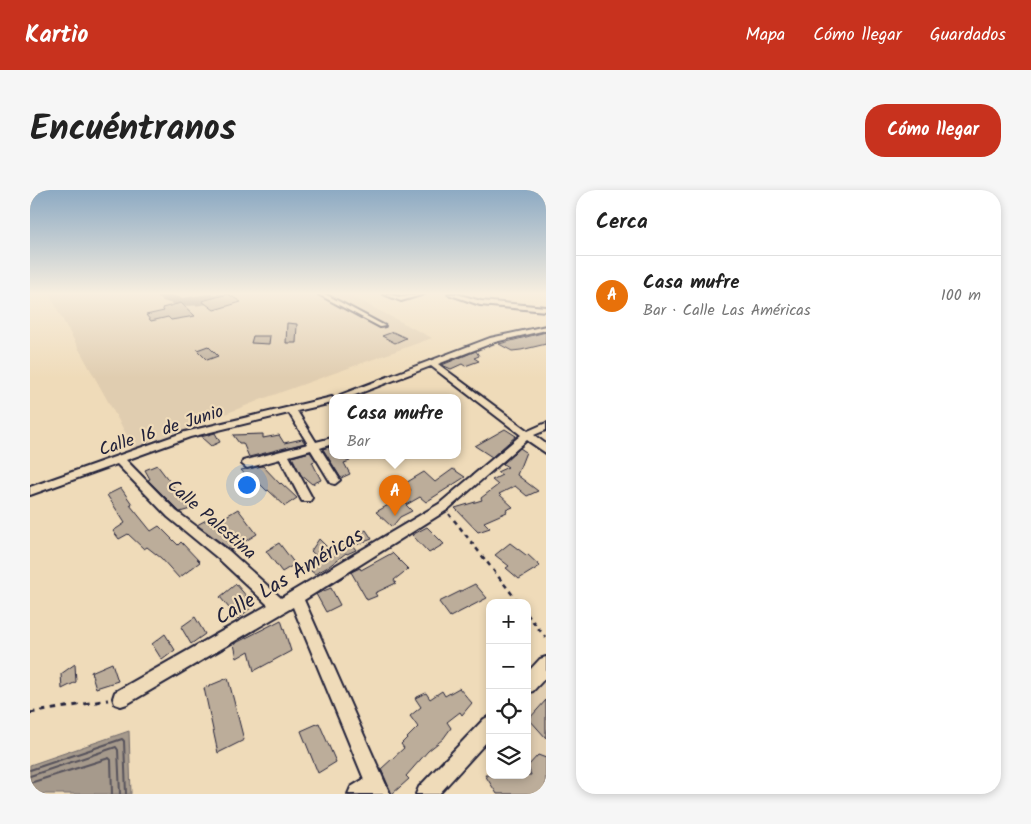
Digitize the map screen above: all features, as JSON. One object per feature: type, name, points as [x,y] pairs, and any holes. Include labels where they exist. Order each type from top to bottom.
[{"type":"street","points":[[375,322],[382,326]]},
{"type":"street","points":[[352,394],[494,340],[546,328]]},
{"type":"street","points":[[432,363],[546,449]]},
{"type":"street","points":[[369,388],[372,394]]},
{"type":"street","name":"Calle 16 de Junio","points":[[30,491],[188,434],[291,408],[329,401]]},
{"type":"street","points":[[291,408],[335,480]]},
{"type":"street","name":"Calle Las Américas","points":[[120,698],[296,597],[443,507],[527,435],[546,426]]},
{"type":"street","points":[[247,464],[329,442]]},
{"type":"street","points":[[283,454],[306,498]]},
{"type":"street","name":"Calle Palestina","points":[[120,460],[172,514],[224,555],[279,606]]},
{"type":"street","points":[[296,597],[378,788],[358,794]]},
{"type":"street","points":[[531,681],[546,665]]},
{"type":"street","points":[[426,794],[486,729]]},
{"type":"path","points":[[443,507],[516,599]]},
{"type":"path","points":[[531,619],[546,638]]},
{"type":"path","points":[[30,713],[120,698]]},
{"type":"shaded area","points":[[64,322],[401,322],[432,338],[265,398],[135,450]]},
{"type":"shaded area","points":[[546,676],[546,794],[531,779],[531,693]]},
{"type":"water","points":[[129,731],[131,794],[30,794],[30,765]]},
{"type":"building","points":[[287,323],[297,324],[296,343],[286,343]]},
{"type":"building","points":[[393,332],[406,338],[395,343],[382,336]]},
{"type":"building","points":[[546,332],[546,344],[512,351],[499,344]]},
{"type":"building","points":[[253,336],[270,336],[269,344],[251,343]]},
{"type":"building","points":[[208,346],[218,356],[207,360],[197,350]]},
{"type":"building","points":[[476,351],[479,356],[474,358],[479,361],[465,366],[462,364],[451,369],[442,365]]},
{"type":"building","points":[[505,429],[516,436],[492,457],[475,446]]},
{"type":"building","points":[[215,433],[220,442],[211,446],[201,437]]},
{"type":"building","points":[[263,434],[263,438],[279,435],[284,443],[302,439],[305,443],[249,457],[243,443],[239,443],[233,435]]},
{"type":"building","points":[[329,447],[329,459],[323,449]]},
{"type":"building","points":[[520,448],[526,452],[517,475],[538,491],[527,496],[515,486],[499,494],[513,507],[506,510],[507,512],[484,522],[490,528],[478,532],[455,508],[482,500],[481,498],[498,485],[492,480],[502,475],[497,472],[508,467],[503,464]]},
{"type":"building","points":[[310,452],[316,461],[312,462],[321,480],[312,484],[301,475],[292,457]]},
{"type":"building","points":[[329,459],[348,459],[350,461],[344,463],[350,474],[341,478]]},
{"type":"building","points":[[157,465],[183,499],[185,498],[194,508],[180,512],[148,480],[150,479],[145,470]]},
{"type":"building","points":[[263,466],[297,498],[285,506],[254,478],[249,479],[241,470]]},
{"type":"building","points":[[453,469],[465,477],[426,502],[420,497],[406,505],[412,511],[400,517],[392,527],[376,512],[390,504],[387,501],[411,490],[404,484],[424,472],[435,482]]},
{"type":"building","points":[[121,488],[132,504],[130,505],[151,531],[159,526],[178,545],[181,542],[200,562],[179,578],[161,558],[147,547],[144,549],[128,534],[119,539],[113,531],[125,523],[107,495]]},
{"type":"building","points":[[238,509],[257,534],[231,550],[197,525],[208,519],[213,524]]},
{"type":"building","points":[[427,527],[444,544],[429,553],[412,535]]},
{"type":"building","points":[[366,530],[372,539],[353,546],[356,550],[346,553],[328,567],[315,574],[303,565],[317,557],[311,551],[319,539],[329,549]]},
{"type":"building","points":[[279,543],[295,564],[282,572],[266,551]]},
{"type":"building","points":[[510,543],[527,554],[540,566],[519,579],[506,568],[509,566],[495,555]]},
{"type":"building","points":[[392,553],[408,569],[394,580],[396,583],[375,593],[377,596],[367,600],[351,572],[360,568],[361,570]]},
{"type":"building","points":[[236,584],[254,605],[238,619],[220,597]]},
{"type":"building","points":[[475,584],[487,598],[450,617],[439,602]]},
{"type":"building","points":[[331,588],[340,605],[326,612],[316,594]]},
{"type":"building","points":[[195,617],[205,634],[191,644],[181,627]]},
{"type":"building","points":[[281,620],[291,651],[254,671],[249,651],[237,658],[234,644]]},
{"type":"building","points":[[165,634],[175,650],[162,660],[152,644]]},
{"type":"building","points":[[112,663],[118,681],[96,688],[91,672]]},
{"type":"building","points":[[75,664],[76,682],[62,689],[61,674]]},
{"type":"building","points":[[228,678],[244,740],[218,753],[204,688]]},
{"type":"building","points":[[459,688],[472,703],[462,715],[460,712],[447,722],[451,728],[443,739],[428,751],[406,776],[409,779],[392,794],[381,769],[404,748],[401,744],[418,727],[410,716],[421,707],[415,698],[426,693],[430,699],[442,691],[445,696]]},
{"type":"building","points":[[546,700],[546,738],[531,721],[531,717]]},
{"type":"building","points":[[319,723],[336,762],[318,773],[301,731]]},
{"type":"building","points":[[538,755],[546,758],[546,794],[497,794],[488,779],[531,779],[531,763]]},
{"type":"place","name":"Casa mufre","points":[[395,516]]}]
